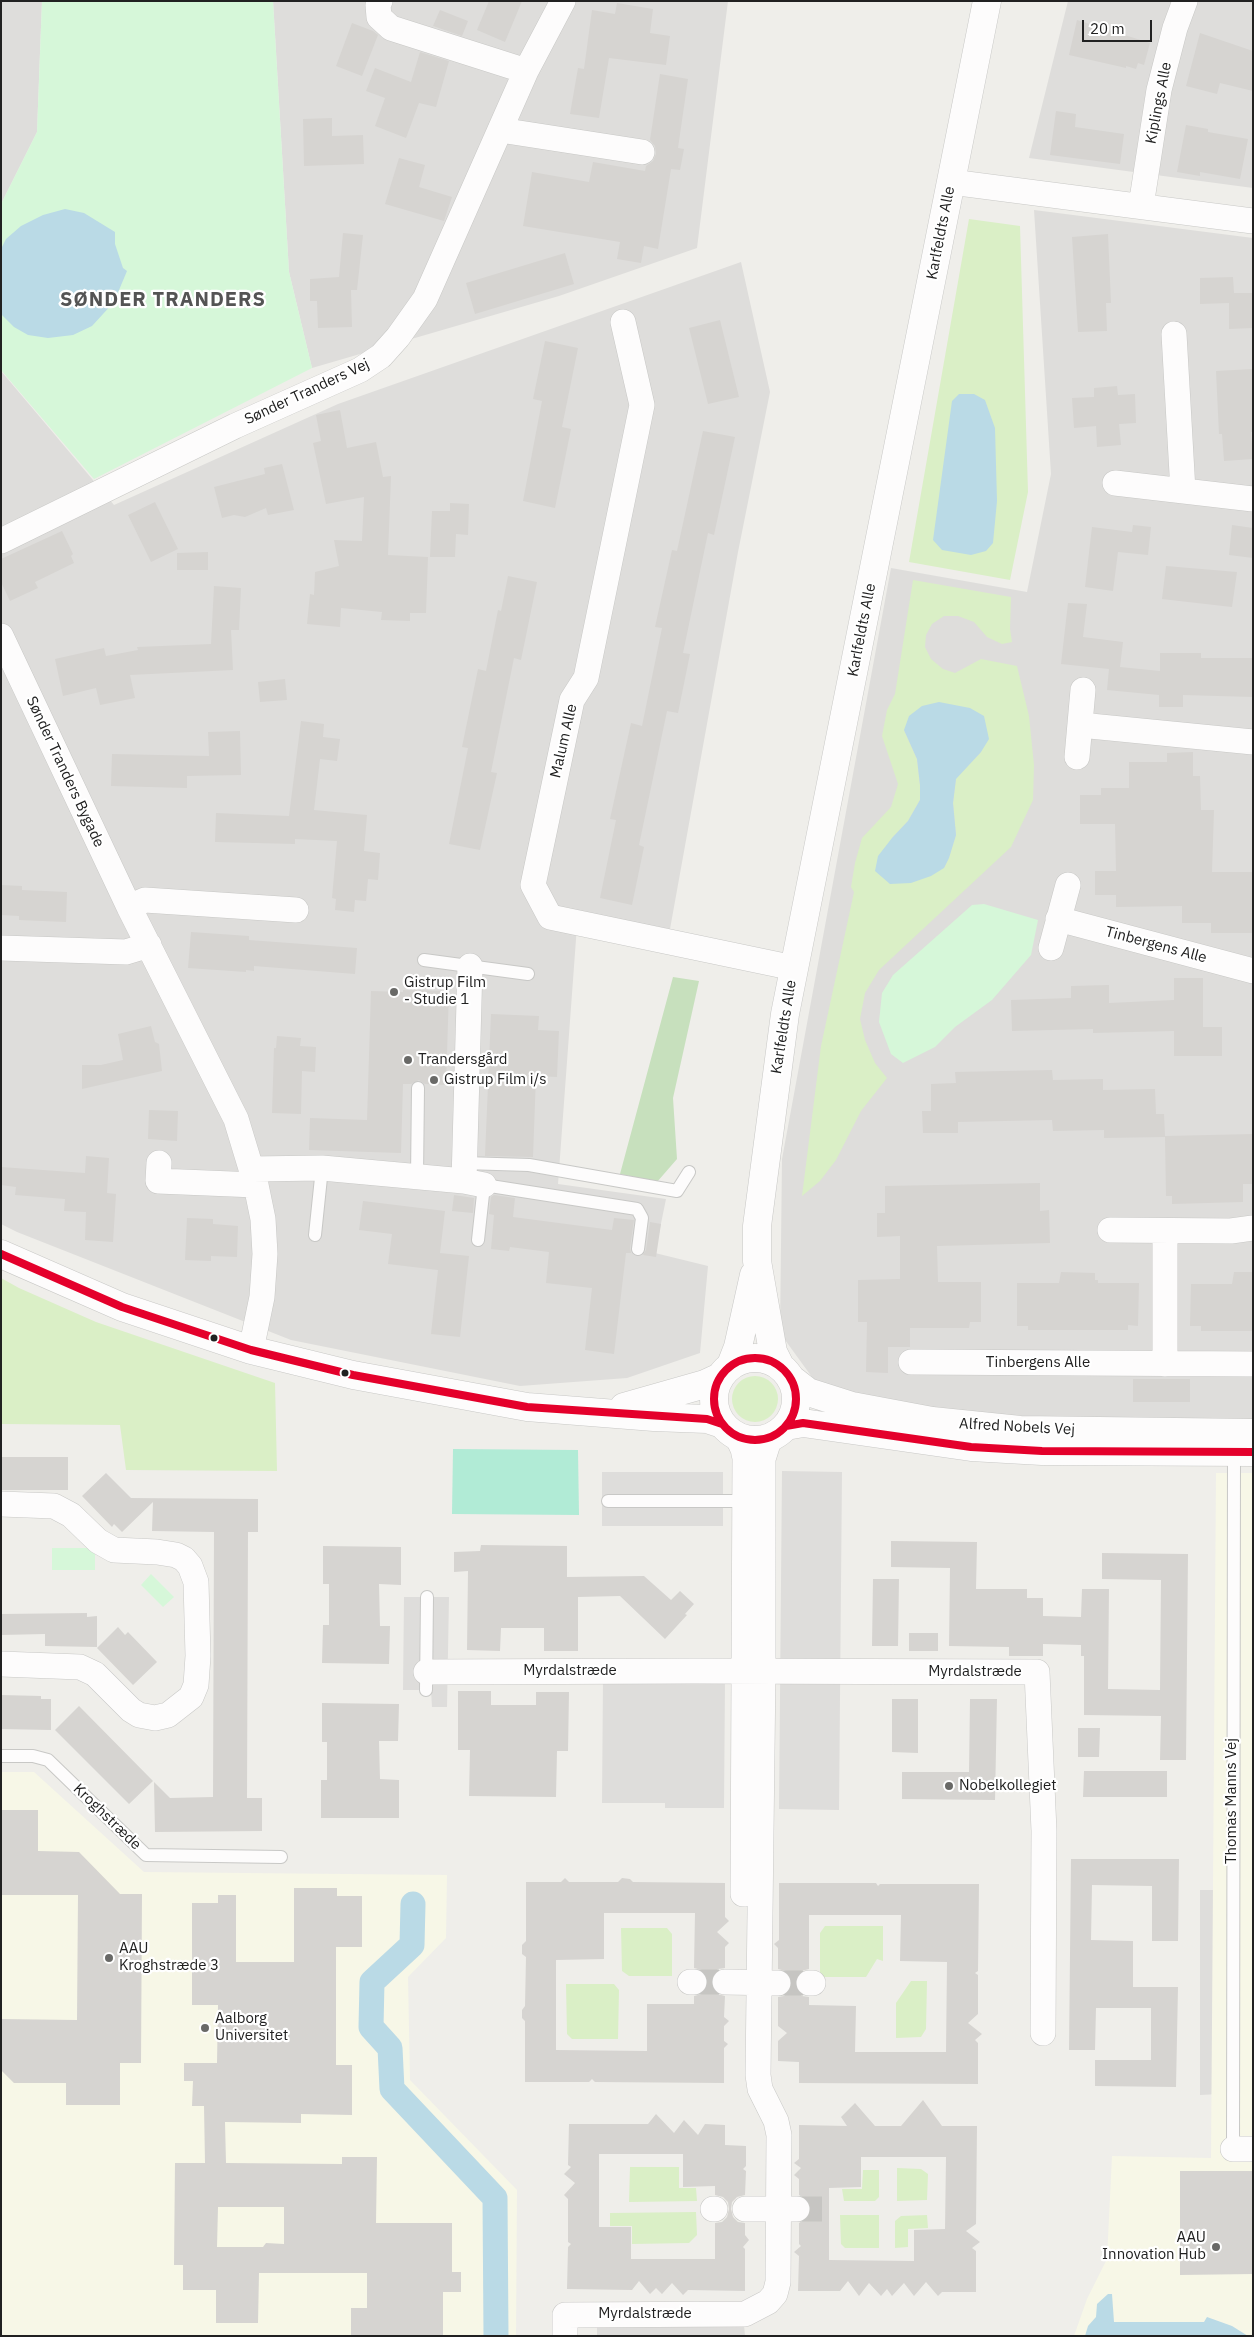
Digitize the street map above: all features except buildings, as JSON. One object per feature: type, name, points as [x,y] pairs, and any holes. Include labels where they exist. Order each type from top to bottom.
[{"type":"street","points":[[380,1],[378,5],[379,17],[391,28],[526,71]]},
{"type":"street","name":"Sønder Tranders Vej","points":[[1,541],[235,426],[360,370],[381,356],[398,338],[425,299],[526,71],[563,1]]},
{"type":"street","name":"Karlfeldts Alle","points":[[724,1372],[738,1347],[757,1261],[759,1207],[785,1014],[986,1]]},
{"type":"street","name":"Kiplings Alle","points":[[1141,206],[1159,90],[1175,28],[1185,1]]},
{"type":"street","points":[[500,130],[642,152]]},
{"type":"street","points":[[951,182],[1253,221]]},
{"type":"street","name":"Malum Alle","points":[[623,322],[642,405],[586,678],[572,700],[533,885],[550,917],[794,968]]},
{"type":"street","points":[[1174,334],[1183,491]]},
{"type":"street","points":[[1115,483],[1253,499]]},
{"type":"street","name":"Sønder Tranders Bygade","points":[[1,636],[130,907],[236,1119],[254,1177],[263,1219],[265,1254],[262,1297],[250,1350]]},
{"type":"street","points":[[1077,756],[1083,690]]},
{"type":"street","points":[[1080,725],[1253,742]]},
{"type":"street","points":[[1051,948],[1068,885]]},
{"type":"street","points":[[130,907],[145,900],[296,910]]},
{"type":"street","name":"Tinbergens Alle","points":[[1058,919],[1253,971]]},
{"type":"street","points":[[1,948],[126,952],[149,945]]},
{"type":"street","points":[[159,1163],[158,1181],[254,1177],[322,1168],[417,1177],[471,1176],[470,966]]},
{"type":"street","points":[[1110,1230],[1231,1231],[1253,1228]]},
{"type":"street","points":[[1165,1364],[1166,1231]]},
{"type":"street","points":[[1,1254],[122,1307],[250,1350],[353,1376],[527,1407],[654,1417],[707,1419],[747,1440],[778,1432],[793,1415],[796,1402],[795,1390],[785,1372],[769,1360],[756,1357],[742,1359],[724,1372],[696,1387],[606,1412]]},
{"type":"street","name":"Karlfeldts Alle","points":[[757,1261],[773,1352],[785,1372]]},
{"type":"street","name":"Tinbergens Alle","points":[[911,1362],[1253,1364]]},
{"type":"street","points":[[724,1372],[714,1390],[713,1402],[716,1414],[729,1430]]},
{"type":"street","name":"Alfred Nobels Vej","points":[[785,1372],[808,1392],[852,1406],[932,1421],[1020,1430],[1243,1443]]},
{"type":"street","name":"Alfred Nobels Vej","points":[[778,1432],[803,1423],[971,1447],[1042,1451],[1243,1443]]},
{"type":"street","name":"Myrdalstræde","points":[[566,2336],[566,2315],[745,2314],[760,2294],[771,2209],[761,2119],[742,2074],[751,1982],[753,1501],[743,1449],[729,1430]]},
{"type":"street","name":"Myrdalstræde","points":[[753,1501],[763,1458],[778,1432]]},
{"type":"street","points":[[1,1504],[54,1506],[71,1515],[98,1541],[114,1550],[157,1552],[176,1555],[184,1559],[190,1566],[196,1582],[198,1656],[196,1685],[191,1697],[168,1716],[155,1718],[139,1715],[131,1710],[94,1674],[80,1667],[1,1664]]},
{"type":"street","name":"Myrdalstræde","points":[[426,1681],[753,1671],[1037,1672],[1044,1831],[1043,2033]]},
{"type":"lane","points":[[424,960],[528,974]]},
{"type":"lane","points":[[417,1177],[418,1088]]},
{"type":"lane","points":[[471,1176],[529,1166],[677,1191],[689,1172]]},
{"type":"lane","points":[[315,1235],[322,1168]]},
{"type":"lane","points":[[471,1176],[478,1240]]},
{"type":"lane","points":[[471,1176],[637,1209],[642,1218],[638,1249]]},
{"type":"lane","name":"Thomas Manns Vej","points":[[1243,1443],[1243,2149]]},
{"type":"lane","points":[[608,1501],[753,1501]]},
{"type":"lane","points":[[426,1681],[427,1597]]},
{"type":"lane","name":"Kroghstræde","points":[[1,1756],[33,1756],[48,1760],[146,1855],[281,1857]]},
{"type":"shaded area","points":[[1,1],[42,1],[37,132],[1,204]]},
{"type":"shaded area","points":[[273,1],[728,1],[697,248],[559,296],[312,368],[289,272]]},
{"type":"shaded area","points":[[1068,1],[1253,1],[1253,188],[1029,158]]},
{"type":"shaded area","points":[[1034,210],[1253,238],[1253,1424],[1039,1425],[915,1411],[817,1384],[780,1333],[782,1159],[891,568],[1027,592],[1051,474]]},
{"type":"shaded area","points":[[741,262],[770,392],[738,552],[670,929],[578,912],[558,1184],[666,1199],[655,1253],[708,1266],[700,1353],[627,1378],[520,1386],[291,1340],[1,1224],[1,371],[114,505],[338,404]]},
{"type":"shaded area","points":[[782,1471],[842,1472],[839,1810],[779,1809]]},
{"type":"shaded area","points":[[602,1472],[723,1472],[723,1526],[602,1526]]},
{"type":"shaded area","points":[[1216,1473],[1253,1473],[1253,2336],[1074,2336],[1087,2299],[1107,2259],[1112,2156],[1211,2158]]},
{"type":"shaded area","points":[[404,1597],[449,1597],[447,1707],[432,1707],[431,1690],[403,1690]]},
{"type":"shaded area","points":[[603,1679],[725,1680],[724,1808],[665,1808],[665,1803],[602,1803]]},
{"type":"shaded area","name":"Aalborg Universitet","points":[[1,1772],[34,1772],[144,1872],[447,1875],[446,1938],[408,1977],[410,2080],[517,2190],[516,2336],[1,2336]]},
{"type":"shaded area","points":[[1200,1890],[1220,1890],[1220,2094],[1200,2095]]},
{"type":"shaded area","points":[[597,2324],[744,2325],[745,2336],[597,2336]]},
{"type":"green space","points":[[42,1],[273,1],[289,272],[312,368],[94,479],[1,370],[1,204],[37,132]]},
{"type":"green space","points":[[969,219],[1020,226],[1028,492],[1010,580],[909,562]]},
{"type":"green space","points":[[913,580],[1011,597],[1010,629],[1012,642],[1002,644],[987,637],[974,622],[958,616],[944,616],[932,624],[926,635],[925,647],[931,659],[943,669],[955,673],[981,659],[1017,666],[1029,716],[1034,765],[1033,800],[1011,847],[879,970],[865,993],[860,1019],[865,1040],[875,1063],[887,1078],[861,1111],[836,1160],[820,1181],[802,1196],[821,1046],[854,892],[851,887],[855,863],[862,838],[891,807],[898,784],[882,736],[887,710],[895,694]],"holes":[[[904,730],[981,752],[956,778],[953,803],[956,835],[944,868],[892,838],[908,821],[920,800],[917,759]]]},
{"type":"green space","points":[[984,904],[1038,920],[1031,955],[992,1000],[955,1027],[935,1047],[903,1063],[891,1054],[879,1022],[882,993],[893,975],[972,905]]},
{"type":"green space","points":[[673,977],[699,981],[673,1098],[677,1159],[657,1182],[620,1174]]},
{"type":"green space","points":[[1,1278],[19,1288],[96,1322],[275,1383],[277,1471],[126,1470],[120,1425],[1,1424]]},
{"type":"green space","points":[[750,1376],[760,1376],[774,1386],[778,1399],[774,1412],[768,1418],[760,1422],[750,1422],[736,1412],[732,1404],[732,1394],[742,1380]]},
{"type":"green space","points":[[453,1449],[578,1450],[579,1515],[452,1514]]},
{"type":"green space","points":[[52,1548],[88,1548],[95,1554],[95,1570],[52,1570]]},
{"type":"green space","points":[[151,1574],[174,1597],[163,1607],[141,1585]]},
{"type":"green space","points":[[825,1926],[883,1926],[883,1961],[877,1959],[866,1977],[820,1977],[820,1933]]},
{"type":"green space","points":[[621,1928],[667,1928],[672,1934],[672,1976],[629,1976],[622,1971]]},
{"type":"green space","points":[[911,1981],[927,1981],[926,2029],[921,2037],[896,2038],[896,2003]]},
{"type":"green space","points":[[566,1984],[614,1984],[619,1990],[618,2039],[572,2039],[567,2034]]},
{"type":"green space","points":[[630,2167],[679,2167],[679,2188],[696,2188],[697,2201],[629,2202]]},
{"type":"green space","points":[[897,2168],[921,2169],[928,2174],[927,2200],[897,2201]]},
{"type":"green space","points":[[863,2170],[879,2170],[879,2197],[875,2201],[844,2201],[842,2189],[862,2189]]},
{"type":"green space","points":[[696,2212],[697,2235],[689,2243],[632,2244],[632,2226],[610,2226],[610,2213]]},
{"type":"green space","points":[[840,2215],[879,2215],[879,2248],[845,2248],[841,2244]]},
{"type":"green space","points":[[927,2215],[928,2228],[908,2229],[908,2247],[895,2248],[895,2221],[901,2216]]},
{"type":"water","points":[[65,209],[84,213],[115,232],[115,244],[123,268],[127,271],[114,302],[92,326],[73,335],[48,338],[28,335],[14,327],[1,314],[1,249],[6,239],[21,226],[43,215]]},
{"type":"water","points":[[959,394],[974,394],[985,400],[995,428],[997,501],[993,543],[986,551],[971,555],[942,550],[933,540],[952,401]]},
{"type":"water","points":[[939,702],[970,708],[984,716],[989,739],[981,752],[956,779],[953,803],[956,835],[944,868],[931,876],[911,883],[890,884],[875,871],[878,856],[908,821],[920,800],[917,759],[904,730],[909,716],[922,706]]},
{"type":"water","points":[[1108,2294],[1112,2294],[1114,2322],[1204,2322],[1207,2317],[1232,2326],[1248,2336],[1085,2336],[1088,2326],[1096,2317],[1097,2304]]},
{"type":"waterway","points":[[413,1904],[412,1945],[372,1982],[371,2027],[390,2048],[392,2089],[495,2198],[496,2336]]},
{"type":"tunnel","points":[[694,1982],[725,1982]]},
{"type":"tunnel","points":[[778,1983],[809,1983]]},
{"type":"tunnel","points":[[797,2209],[830,2209]]},
{"type":"transit line","points":[[1,1254],[122,1307],[251,1350],[353,1375],[527,1407],[707,1419],[722,1424]]},
{"type":"transit line","points":[[755,1358],[771,1361],[784,1370],[793,1383],[796,1399],[793,1415],[784,1428],[771,1437],[755,1440],[739,1437],[726,1428],[717,1415],[714,1399],[717,1383],[726,1370],[739,1361],[755,1358]]},
{"type":"transit line","points":[[786,1426],[803,1423],[971,1447],[1042,1451],[1253,1452]]},
{"type":"place","name":"Gistrup Film - Studie 1","points":[[394,992]]},
{"type":"place","name":"Trandersgård","points":[[408,1060]]},
{"type":"place","name":"Gistrup Film i/s","points":[[434,1080]]},
{"type":"place","name":"Nobelkollegiet","points":[[949,1786]]},
{"type":"place","name":"AAU Kroghstræde 3","points":[[109,1958]]},
{"type":"place","name":"Aalborg Universitet","points":[[205,2028]]},
{"type":"place","name":"AAU Innovation Hub","points":[[1216,2247]]},
{"type":"district","name":"SØNDER TRANDERS","points":[[163,300]]}]
